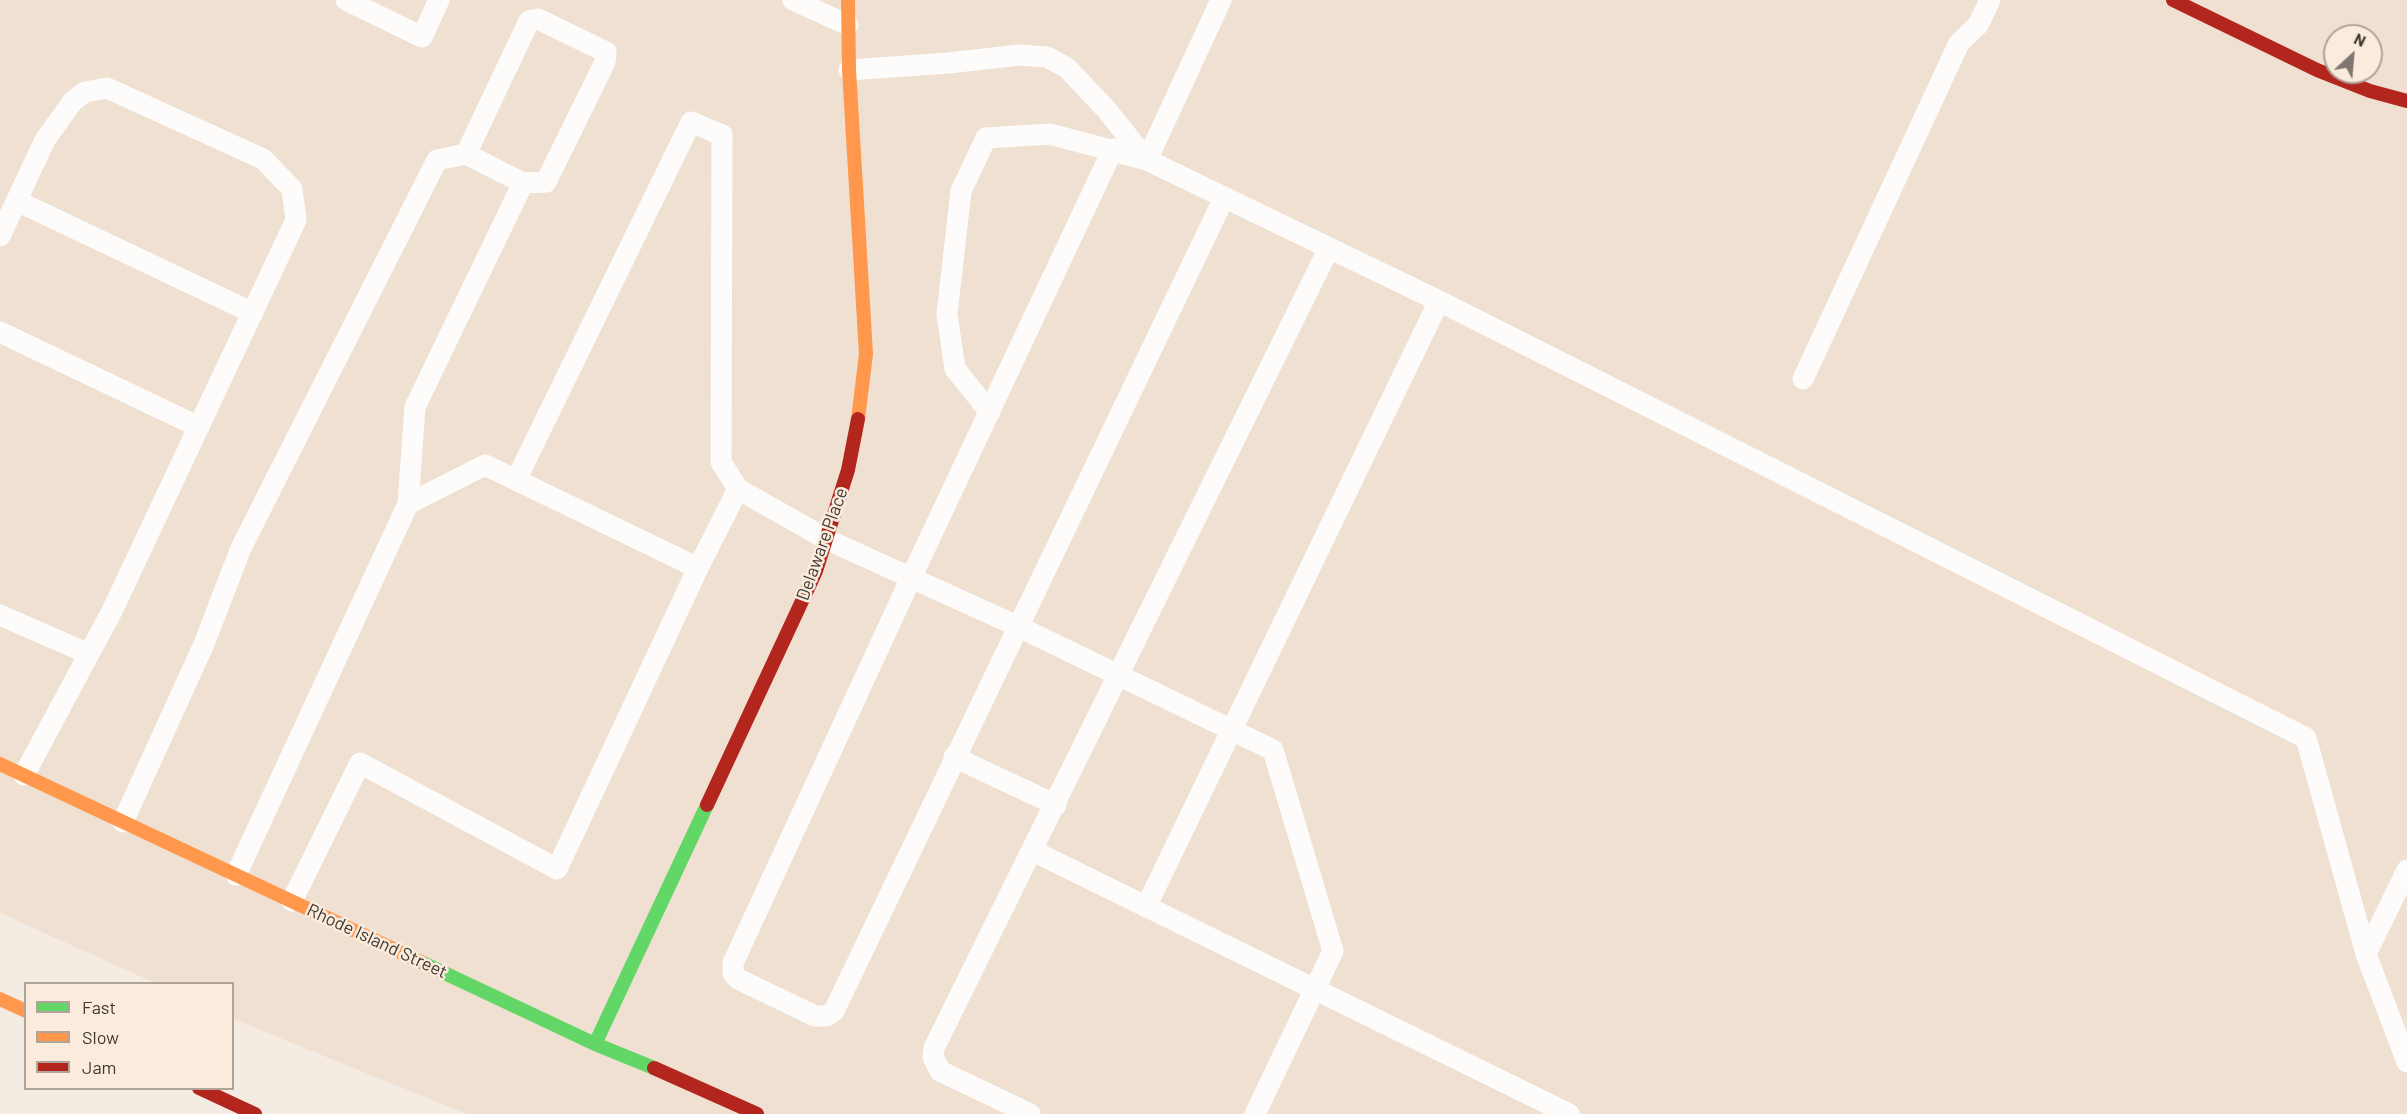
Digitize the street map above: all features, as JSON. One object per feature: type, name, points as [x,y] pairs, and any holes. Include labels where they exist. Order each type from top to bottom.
[{"type":"street","name":"Delaware Place","points":[[595,1044],[816,571],[828,540],[854,443],[866,354],[849,70],[848,0]]},
{"type":"street","points":[[2172,0],[2317,69],[2370,91],[2407,101]]},
{"type":"street","name":"Rhode Island Street","points":[[0,764],[595,1044],[675,1076],[757,1114]]},
{"type":"street","points":[[0,999],[24,1010]]},
{"type":"street","points":[[201,1090],[255,1114]]},
{"type":"lane","points":[[346,0],[422,37],[439,0]]},
{"type":"lane","points":[[793,0],[848,25]]},
{"type":"lane","points":[[1147,160],[1221,0]]},
{"type":"lane","points":[[1803,379],[1959,44],[1978,25],[1990,0]]},
{"type":"lane","points":[[123,822],[204,644],[241,548],[438,160],[466,154],[524,183],[546,182],[606,62],[606,52],[538,18],[529,21],[466,154]]},
{"type":"lane","points":[[849,70],[1020,55],[1047,57],[1067,68],[1105,108],[1147,160]]},
{"type":"lane","points":[[0,236],[45,140],[73,101],[85,92],[107,88],[263,159],[292,189],[296,220],[112,611],[24,775]]},
{"type":"lane","points":[[516,480],[691,122],[722,135],[721,462],[738,489],[828,540],[1017,626],[1273,750],[1333,951],[1255,1114]]},
{"type":"lane","points":[[990,412],[955,369],[947,314],[961,191],[986,138],[1050,134],[1113,149],[1147,160],[1439,301],[2306,738],[2366,954],[2407,1062]]},
{"type":"lane","points":[[1113,149],[733,963],[734,973],[738,979],[815,1016],[826,1016],[834,1011],[1224,198]]},
{"type":"lane","points":[[236,875],[408,504],[415,408],[524,183]]},
{"type":"lane","points":[[17,201],[253,313]]},
{"type":"lane","points":[[1030,1114],[940,1071],[933,1057],[934,1048],[1056,805],[1329,248]]},
{"type":"lane","points":[[1146,907],[1439,301]]},
{"type":"lane","points":[[0,332],[199,427]]},
{"type":"lane","points":[[408,504],[485,465],[698,568]]},
{"type":"lane","points":[[292,901],[360,763],[557,869],[698,568],[738,489]]},
{"type":"lane","points":[[0,615],[89,654]]},
{"type":"lane","points":[[954,757],[1056,805]]},
{"type":"lane","points":[[1033,851],[1569,1114]]},
{"type":"lane","points":[[2366,954],[2407,870]]},
{"type":"shaded area","points":[[0,0],[2407,0],[2407,1114],[467,1114],[234,1019],[234,982],[153,982],[0,913]]},
{"type":"traffic: fast","points":[[595,1044],[707,805]]},
{"type":"traffic: fast","points":[[421,962],[595,1044],[654,1068]]},
{"type":"traffic: slow","points":[[848,0],[849,70],[866,354],[858,419]]},
{"type":"traffic: slow","points":[[0,764],[421,962]]},
{"type":"traffic: slow","points":[[0,999],[24,1010]]},
{"type":"traffic: jam","points":[[2173,0],[2317,70],[2370,91],[2407,101]]},
{"type":"traffic: jam","points":[[707,805],[816,571],[848,470],[858,419]]},
{"type":"traffic: jam","points":[[654,1068],[757,1114]]},
{"type":"traffic: jam","points":[[203,1090],[255,1114]]}]
